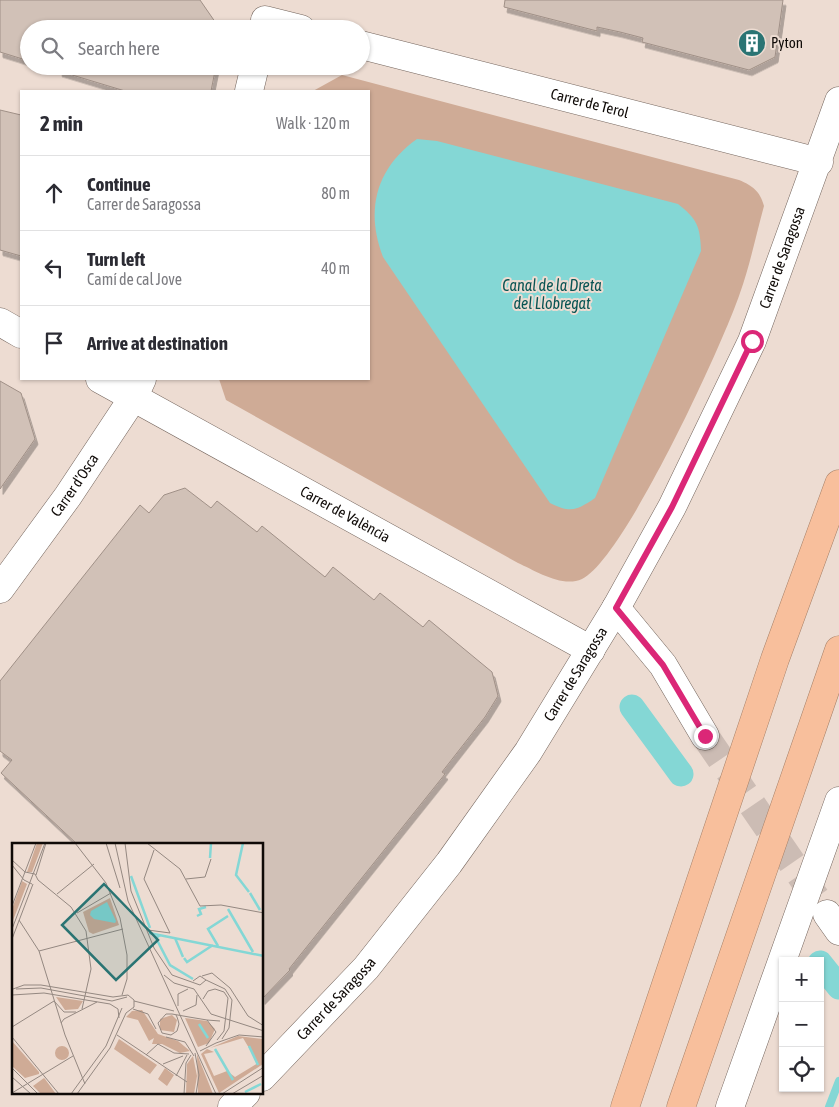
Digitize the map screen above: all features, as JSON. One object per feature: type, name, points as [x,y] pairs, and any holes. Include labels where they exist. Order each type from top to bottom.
[{"type":"highway","points":[[625,1107],[775,659],[839,484]]},
{"type":"highway","points":[[681,1107],[839,650]]},
{"type":"street","name":"Carrer de Terol","points":[[370,47],[819,162]]},
{"type":"street","points":[[249,90],[252,75]]},
{"type":"street","name":"Carrer de Saragossa","points":[[264,1075],[366,968],[449,863],[528,752],[616,608],[672,507],[752,341],[819,162],[839,101]]},
{"type":"street","points":[[0,322],[20,333]]},
{"type":"street","name":"Carrer de València","points":[[104,380],[137,388],[591,650]]},
{"type":"street","name":"Carrer d'Osca","points":[[0,589],[68,496],[137,388]]},
{"type":"street","points":[[616,608],[663,665],[705,736]]},
{"type":"street","points":[[730,1107],[839,802]]},
{"type":"street","points":[[232,1107],[245,1094]]},
{"type":"shaded area","points":[[342,75],[739,180],[752,187],[760,196],[764,206],[744,282],[694,401],[646,493],[622,533],[600,563],[582,579],[574,581],[558,580],[518,563],[226,400],[219,380],[370,380],[370,90],[315,90]]},
{"type":"water","name":"Canal de la Dreta del Llobregat","points":[[417,139],[437,141],[678,204],[696,224],[700,235],[701,251],[595,498],[583,506],[568,509],[550,503],[383,257],[375,223],[378,191],[383,177],[392,163],[403,150]]},
{"type":"building","points":[[0,0],[200,0],[214,20],[20,20],[20,58],[0,52]]},
{"type":"building","points":[[505,0],[783,0],[775,57],[749,70],[642,42],[643,38],[620,32],[597,27],[597,31],[504,7]]},
{"type":"building","points":[[72,75],[214,75],[211,90],[122,90]]},
{"type":"building","points":[[0,110],[20,115],[20,256],[0,250]]},
{"type":"building","points":[[0,381],[21,393],[35,439],[0,489]]},
{"type":"building","points":[[185,488],[211,508],[217,501],[257,532],[262,526],[325,577],[333,567],[374,600],[380,593],[423,627],[429,620],[492,672],[498,696],[485,717],[442,772],[445,774],[290,970],[264,997],[264,843],[76,843],[1,773],[12,760],[0,751],[0,681],[140,505],[149,513],[164,495]]},
{"type":"waterway","name":"Canal de la Dreta del Llobregat","points":[[632,707],[681,774]]},
{"type":"waterway","name":"Canal de la Dreta del Llobregat","points":[[824,968],[839,987]]},
{"type":"waterway","points":[[832,978],[838,971]]},
{"type":"waterway","points":[[829,1107],[839,1081]]},
{"type":"tunnel","points":[[705,736],[827,914]]},
{"type":"place","name":"Pyton","points":[[752,43]]},
{"type":"route","points":[[705,736],[663,665],[631,629],[616,608],[672,507],[752,341]]}]
